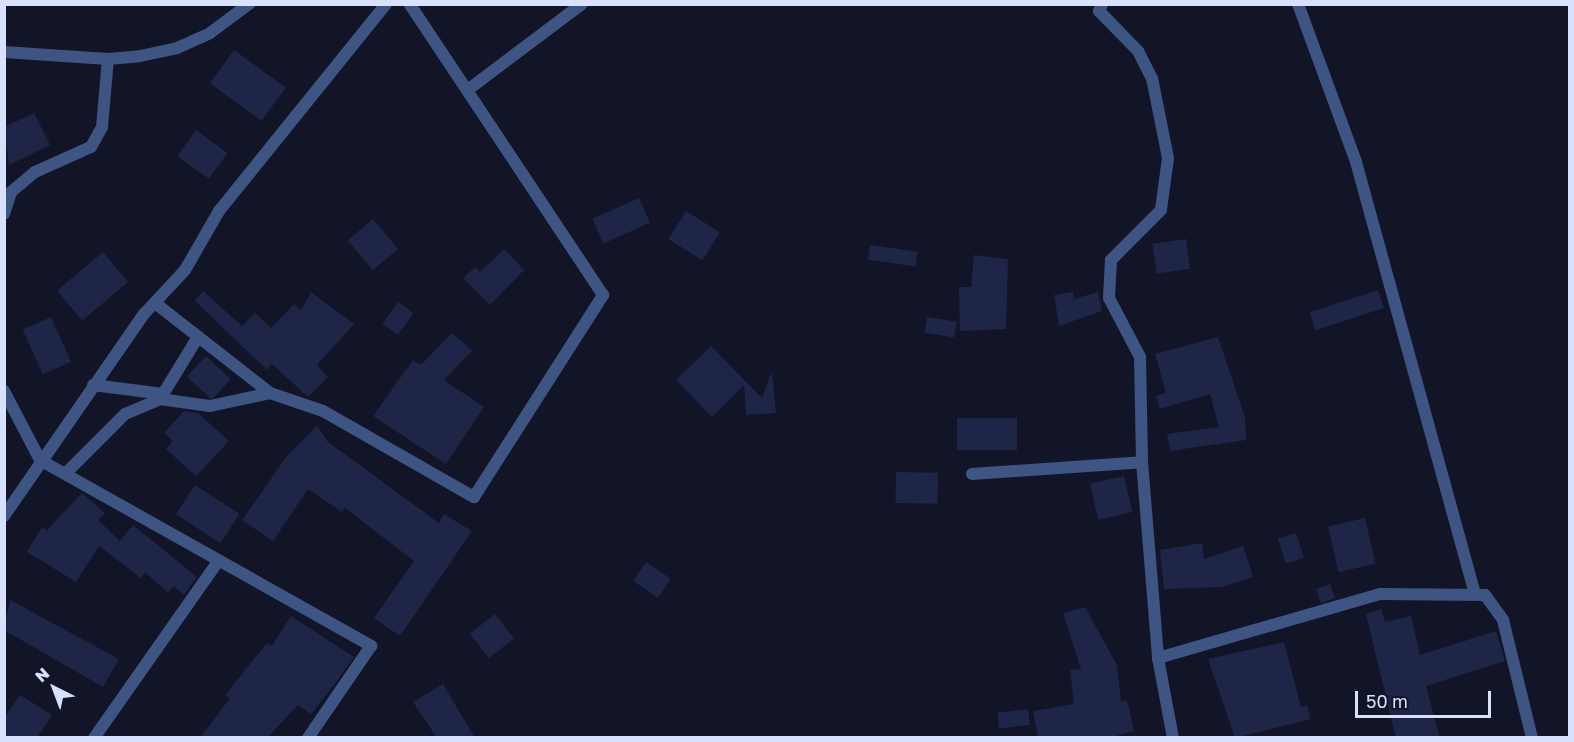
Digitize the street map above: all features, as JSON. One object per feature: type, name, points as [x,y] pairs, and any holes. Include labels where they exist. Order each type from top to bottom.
[{"type":"street","points":[[4,52],[108,59],[177,48],[249,4]]},
{"type":"street","points":[[4,516],[40,460],[154,303],[185,270],[219,211],[386,4]]},
{"type":"street","points":[[154,303],[270,393],[323,411],[474,497],[603,296],[469,89],[410,4]]},
{"type":"street","points":[[469,89],[582,4]]},
{"type":"street","points":[[1102,4],[1099,11],[1138,51],[1152,78],[1168,158],[1161,210],[1111,260],[1109,298],[1140,357],[1142,462],[1158,658],[1173,738]]},
{"type":"street","points":[[1298,4],[1356,162],[1475,593]]},
{"type":"street","points":[[4,214],[8,190],[34,172],[91,147],[102,127],[108,59]]},
{"type":"street","points":[[66,473],[125,414],[161,397],[198,337]]},
{"type":"street","points":[[93,386],[210,406],[270,393]]},
{"type":"street","points":[[4,391],[40,460],[66,473],[217,563],[371,646],[308,738]]},
{"type":"street","points":[[972,474],[1142,462]]},
{"type":"street","points":[[94,738],[217,563]]},
{"type":"street","points":[[1158,658],[1380,594],[1475,593],[1485,595],[1503,620],[1532,738]]},
{"type":"building","points":[[234,50],[286,88],[262,121],[210,83]]},
{"type":"building","points":[[34,113],[50,145],[9,165],[4,127]]},
{"type":"building","points":[[196,130],[228,153],[209,179],[177,156]]},
{"type":"building","points":[[639,198],[650,223],[603,243],[592,219]]},
{"type":"building","points":[[686,211],[720,232],[702,260],[669,239]]},
{"type":"building","points":[[373,219],[398,249],[373,270],[348,240]]},
{"type":"building","points":[[1186,239],[1190,269],[1157,273],[1152,244]]},
{"type":"building","points":[[870,245],[918,252],[915,267],[868,260]]},
{"type":"building","points":[[504,249],[524,270],[490,305],[463,278],[475,267],[480,272]]},
{"type":"building","points":[[103,252],[128,282],[82,320],[57,291]]},
{"type":"building","points":[[974,255],[1008,259],[1006,329],[960,331],[959,287],[971,287]]},
{"type":"building","points":[[1378,290],[1384,308],[1315,330],[1310,312]]},
{"type":"building","points":[[203,291],[242,326],[255,313],[271,328],[294,304],[301,310],[311,292],[354,324],[317,365],[328,377],[308,397],[272,364],[267,370],[195,301]]},
{"type":"building","points":[[1073,292],[1074,299],[1098,292],[1102,311],[1059,326],[1054,295]]},
{"type":"building","points":[[398,302],[414,313],[398,335],[383,324]]},
{"type":"building","points":[[51,317],[71,362],[43,374],[23,330]]},
{"type":"building","points":[[927,317],[957,322],[954,337],[924,333]]},
{"type":"building","points":[[452,333],[472,351],[444,380],[484,407],[446,464],[373,416],[413,360],[421,365]]},
{"type":"building","points":[[1218,337],[1245,417],[1246,440],[1170,451],[1167,434],[1219,427],[1210,394],[1160,409],[1156,396],[1166,393],[1155,354]]},
{"type":"building","points":[[711,346],[762,398],[772,371],[776,413],[746,415],[744,385],[712,417],[676,380]]},
{"type":"building","points":[[206,356],[231,379],[212,400],[187,376]]},
{"type":"building","points":[[184,411],[198,413],[229,441],[196,476],[166,449],[173,441],[164,433]]},
{"type":"building","points":[[957,418],[1017,418],[1017,450],[957,450]]},
{"type":"building","points":[[317,426],[328,442],[439,523],[444,514],[472,531],[400,636],[374,618],[414,561],[345,508],[342,512],[308,489],[273,541],[242,520],[287,456]]},
{"type":"building","points":[[896,472],[938,473],[937,504],[895,503]]},
{"type":"building","points":[[1124,476],[1132,512],[1098,520],[1090,484]]},
{"type":"building","points":[[195,485],[239,514],[220,543],[176,514]]},
{"type":"building","points":[[82,493],[105,513],[98,520],[120,541],[133,525],[197,577],[184,595],[174,586],[168,593],[145,572],[141,578],[99,546],[76,582],[27,552],[42,527],[47,530]]},
{"type":"building","points":[[1365,518],[1376,564],[1339,572],[1328,527]]},
{"type":"building","points":[[1296,533],[1304,558],[1286,564],[1278,539]]},
{"type":"building","points":[[1202,543],[1204,559],[1243,546],[1253,577],[1222,587],[1164,589],[1160,550]]},
{"type":"building","points":[[646,562],[671,579],[658,598],[633,581]]},
{"type":"building","points":[[1330,584],[1335,598],[1321,603],[1316,589]]},
{"type":"building","points":[[10,600],[119,659],[103,687],[4,630]]},
{"type":"building","points":[[1085,607],[1117,665],[1121,702],[1127,700],[1134,731],[1109,738],[1038,738],[1033,711],[1074,704],[1070,670],[1081,669],[1063,613]]},
{"type":"building","points":[[1381,609],[1385,622],[1411,616],[1420,655],[1496,631],[1505,661],[1426,686],[1440,738],[1396,738],[1366,614]]},
{"type":"building","points":[[495,614],[514,638],[489,658],[470,634]]},
{"type":"building","points":[[291,616],[354,657],[336,682],[311,714],[298,705],[267,738],[200,738],[230,698],[225,695],[267,643],[272,646]]},
{"type":"building","points":[[1284,642],[1301,707],[1307,705],[1311,719],[1235,738],[1208,659]]},
{"type":"building","points":[[443,684],[475,738],[437,738],[413,702]]},
{"type":"building","points":[[20,695],[52,715],[37,738],[4,738],[4,718]]},
{"type":"building","points":[[1028,709],[1030,725],[999,729],[997,713]]}]
